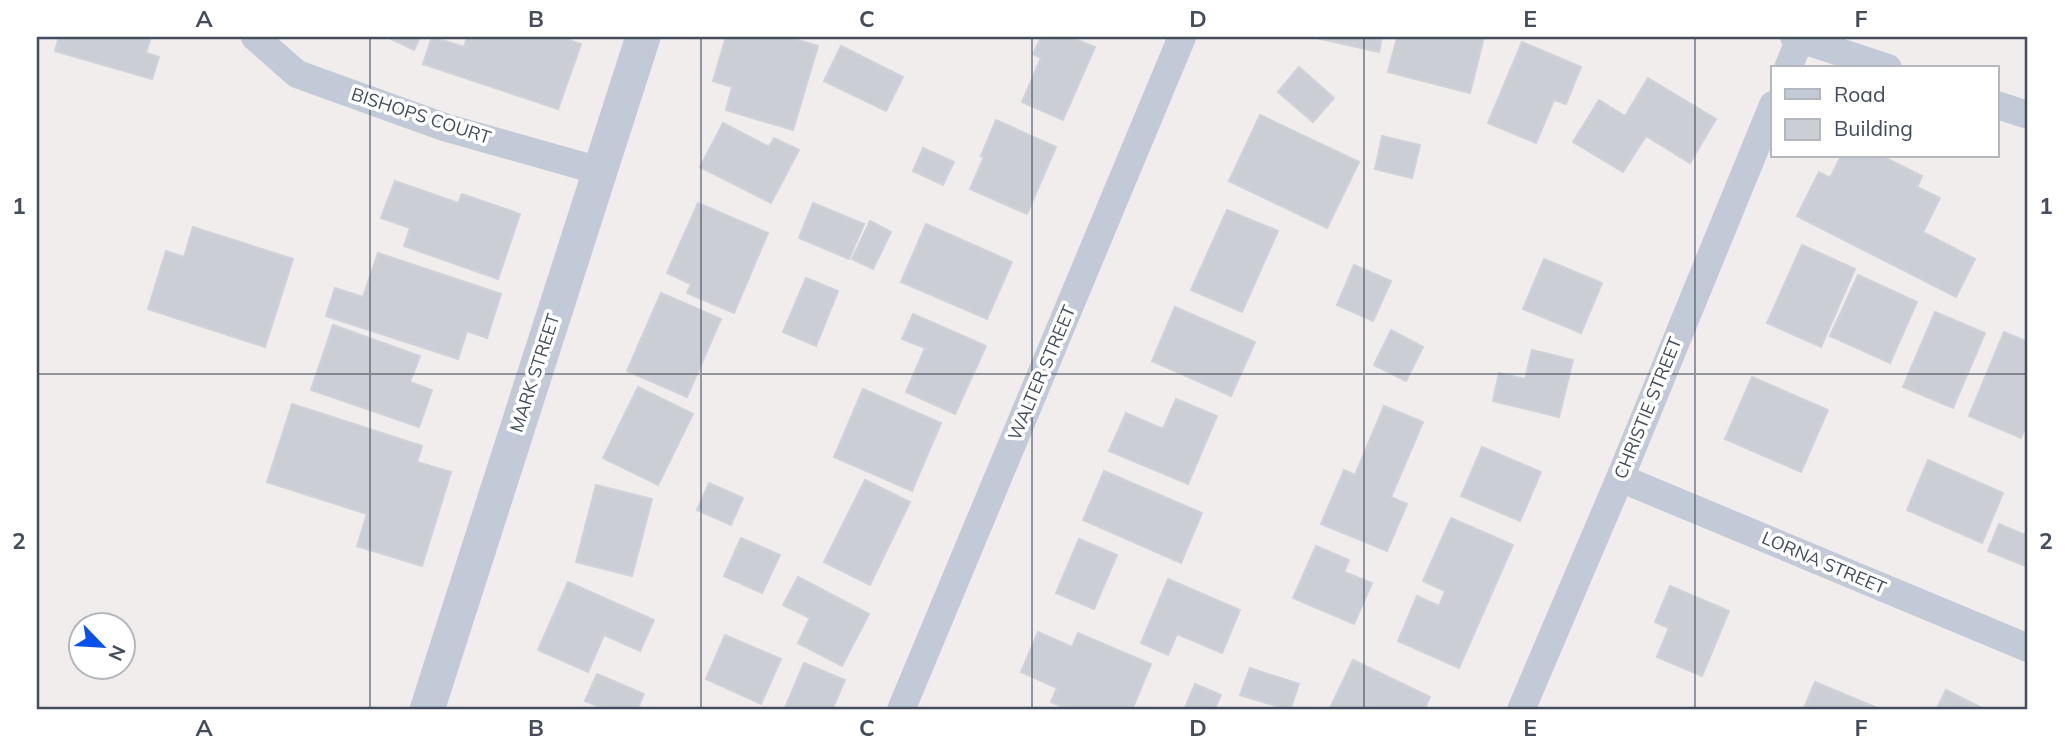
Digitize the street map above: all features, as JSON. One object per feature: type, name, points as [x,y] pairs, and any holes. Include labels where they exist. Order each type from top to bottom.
[{"type":"street","name":"BISHOPS COURT","points":[[255,37],[297,74],[444,127],[600,171]]},
{"type":"street","name":"MARK STREET","points":[[427,710],[643,37]]},
{"type":"street","name":"WALTER STREET","points":[[901,710],[1182,37]]},
{"type":"street","points":[[1789,66],[1797,38],[1882,66]]},
{"type":"street","points":[[1998,105],[2028,115]]},
{"type":"street","name":"CHRISTIE STREET","points":[[1521,710],[1771,110]]},
{"type":"street","name":"LORNA STREET","points":[[1619,478],[2028,648]]},
{"type":"building","points":[[59,37],[151,37],[146,53],[159,57],[152,79],[55,51]]},
{"type":"building","points":[[387,37],[420,37],[414,50]]},
{"type":"building","points":[[432,37],[464,47],[467,37],[561,37],[581,44],[558,109],[423,64]]},
{"type":"building","points":[[726,37],[788,37],[818,46],[793,130],[726,110],[732,87],[713,81]]},
{"type":"building","points":[[1041,37],[1070,37],[1095,47],[1063,120],[1022,102],[1041,58],[1033,54]]},
{"type":"building","points":[[1312,37],[1382,37],[1379,52]]},
{"type":"building","points":[[1397,37],[1484,37],[1470,93],[1388,72]]},
{"type":"building","points":[[1522,42],[1581,67],[1566,104],[1554,100],[1536,143],[1488,123]]},
{"type":"building","points":[[841,46],[903,77],[886,111],[824,81]]},
{"type":"building","points":[[1299,67],[1334,98],[1313,122],[1278,92]]},
{"type":"building","points":[[1648,78],[1716,119],[1690,163],[1646,136],[1623,172],[1573,142],[1599,100],[1625,116]]},
{"type":"building","points":[[1260,115],[1359,162],[1327,228],[1229,181]]},
{"type":"building","points":[[996,120],[1056,147],[1027,214],[970,189]]},
{"type":"building","points":[[723,123],[769,147],[774,138],[799,150],[771,203],[700,167]]},
{"type":"building","points":[[1382,136],[1420,145],[1412,178],[1375,169]]},
{"type":"building","points":[[923,148],[954,162],[943,185],[913,171]]},
{"type":"building","points":[[1840,158],[1886,158],[1922,176],[1917,187],[1940,198],[1923,232],[1975,259],[1956,297],[1797,216],[1819,172],[1830,178]]},
{"type":"building","points":[[395,181],[458,203],[462,194],[520,214],[498,279],[404,246],[410,228],[381,218]]},
{"type":"building","points":[[698,203],[768,233],[734,313],[687,293],[691,284],[667,273]]},
{"type":"building","points":[[813,203],[864,224],[849,259],[799,238]]},
{"type":"building","points":[[1227,210],[1278,231],[1242,312],[1191,290]]},
{"type":"building","points":[[870,221],[891,232],[873,269],[852,259]]},
{"type":"building","points":[[926,224],[1012,262],[987,319],[901,282]]},
{"type":"building","points":[[193,227],[293,259],[265,347],[148,309],[166,251],[184,257]]},
{"type":"building","points":[[1802,245],[1855,269],[1821,347],[1767,323]]},
{"type":"building","points":[[378,253],[501,294],[487,338],[467,331],[458,359],[326,316],[335,288],[363,297]]},
{"type":"building","points":[[1544,259],[1602,283],[1581,333],[1523,309]]},
{"type":"building","points":[[1354,265],[1391,281],[1373,321],[1337,305]]},
{"type":"building","points":[[1858,275],[1917,302],[1890,363],[1830,336]]},
{"type":"building","points":[[806,278],[838,291],[816,346],[783,332]]},
{"type":"building","points":[[661,293],[721,319],[687,397],[627,371]]},
{"type":"building","points":[[1175,307],[1255,342],[1231,396],[1152,361]]},
{"type":"building","points":[[1935,312],[1985,333],[1953,408],[1903,387]]},
{"type":"building","points":[[913,314],[986,346],[955,414],[906,392],[925,348],[902,339]]},
{"type":"building","points":[[333,325],[420,356],[410,382],[432,390],[419,427],[311,390]]},
{"type":"building","points":[[1391,330],[1423,347],[1406,381],[1374,365]]},
{"type":"building","points":[[2004,332],[2028,342],[2028,422],[2021,438],[1969,416]]},
{"type":"building","points":[[1532,350],[1573,360],[1559,417],[1493,401],[1499,373],[1525,379]]},
{"type":"building","points":[[1752,377],[1828,410],[1801,472],[1725,439]]},
{"type":"building","points":[[638,387],[693,414],[658,485],[603,458]]},
{"type":"building","points":[[863,389],[941,423],[912,491],[834,457]]},
{"type":"building","points":[[1176,399],[1217,416],[1188,484],[1109,451],[1126,413],[1163,429]]},
{"type":"building","points":[[292,404],[422,446],[417,462],[451,472],[422,566],[357,546],[367,514],[267,482]]},
{"type":"building","points":[[1384,406],[1423,422],[1391,497],[1407,504],[1387,551],[1321,524],[1344,470],[1355,475]]},
{"type":"building","points":[[1482,447],[1541,472],[1520,521],[1461,496]]},
{"type":"building","points":[[1928,460],[2003,493],[1982,543],[1907,510]]},
{"type":"building","points":[[1104,471],[1202,513],[1181,563],[1083,520]]},
{"type":"building","points":[[865,480],[910,502],[870,585],[824,562]]},
{"type":"building","points":[[709,483],[743,498],[731,525],[697,510]]},
{"type":"building","points":[[596,485],[652,499],[632,576],[576,562]]},
{"type":"building","points":[[1451,518],[1513,545],[1459,668],[1398,641],[1417,596],[1439,606],[1445,591],[1423,581]]},
{"type":"building","points":[[1999,524],[2025,535],[2028,526],[2028,567],[1988,551]]},
{"type":"building","points":[[741,538],[780,555],[762,593],[724,576]]},
{"type":"building","points":[[1079,539],[1117,555],[1094,609],[1056,593]]},
{"type":"building","points":[[1316,546],[1349,560],[1344,572],[1372,583],[1354,624],[1293,598]]},
{"type":"building","points":[[798,577],[869,614],[842,666],[798,643],[810,618],[783,605]]},
{"type":"building","points":[[1168,579],[1240,610],[1222,653],[1177,634],[1168,655],[1141,643]]},
{"type":"building","points":[[568,582],[654,620],[640,651],[604,635],[588,672],[538,650]]},
{"type":"building","points":[[1670,586],[1729,611],[1702,676],[1657,657],[1669,628],[1655,622]]},
{"type":"building","points":[[1038,632],[1072,647],[1078,633],[1151,664],[1132,710],[1070,710],[1051,702],[1057,688],[1021,672]]},
{"type":"building","points":[[725,635],[781,659],[761,704],[706,679]]},
{"type":"building","points":[[1353,660],[1430,697],[1424,710],[1329,710]]},
{"type":"building","points":[[804,663],[845,680],[832,710],[784,710]]},
{"type":"building","points":[[1250,668],[1299,684],[1290,710],[1240,695]]},
{"type":"building","points":[[597,674],[644,694],[637,710],[607,710],[585,701]]},
{"type":"building","points":[[1815,682],[1880,709],[1803,710]]},
{"type":"building","points":[[1195,684],[1221,695],[1214,710],[1184,710]]},
{"type":"building","points":[[1946,690],[1984,709],[1984,710],[1936,710]]}]
